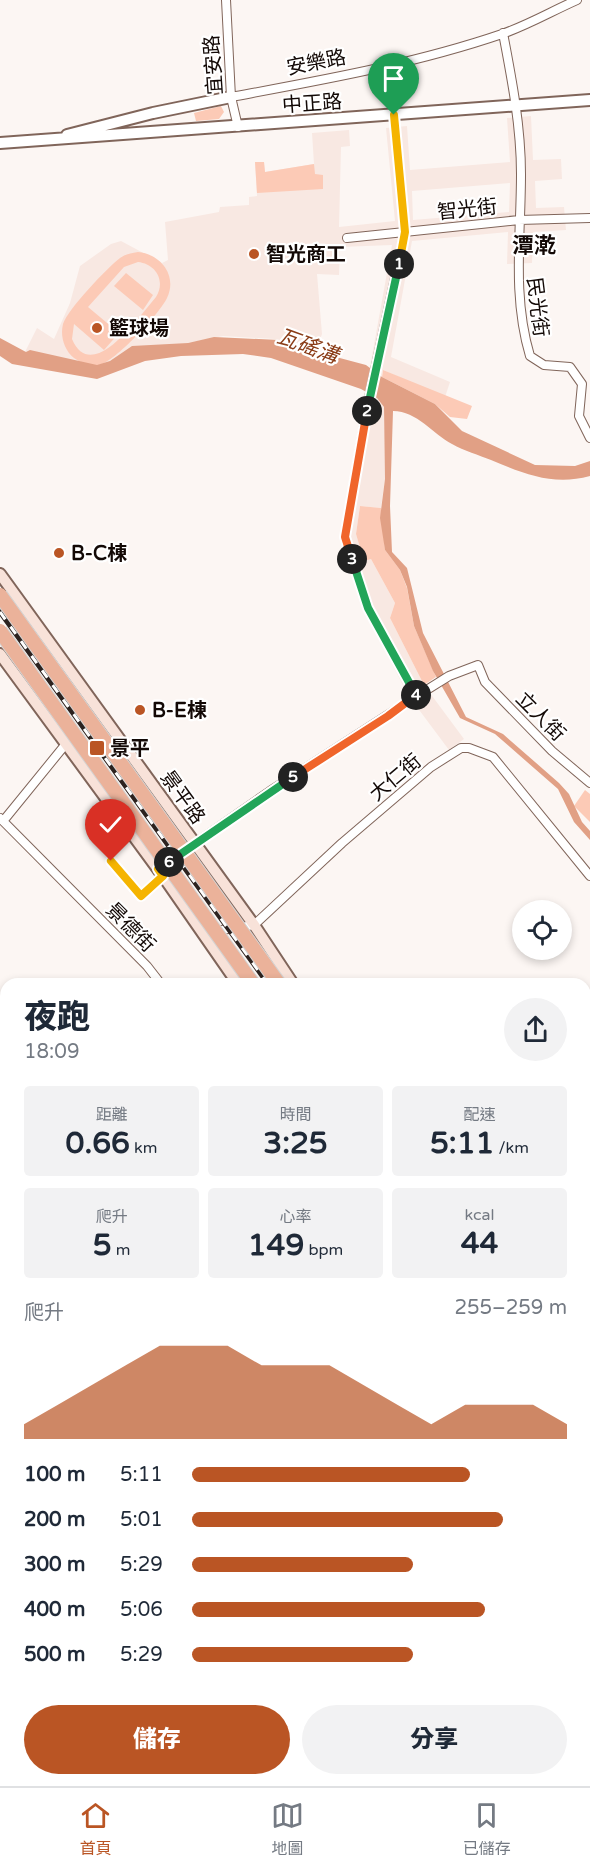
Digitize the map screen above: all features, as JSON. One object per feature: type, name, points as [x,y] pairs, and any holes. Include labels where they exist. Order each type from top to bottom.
[{"type":"highway","points":[[0,595],[275,978]]},
{"type":"highway","points":[[0,631],[249,978]]},
{"type":"main road","name":"景平路","points":[[0,574],[254,925],[289,978]]},
{"type":"main road","points":[[0,654],[161,873],[234,978]]},
{"type":"street","name":"宜安路","points":[[226,0],[231,97],[238,127]]},
{"type":"street","name":"安樂路","points":[[231,97],[375,69],[503,33],[577,0]]},
{"type":"street","name":"民光街","points":[[503,33],[516,105],[521,172],[518,289],[521,326],[530,356],[544,365],[570,367],[582,384],[579,416],[590,438]]},
{"type":"street","points":[[55,140],[81,130],[231,97]]},
{"type":"street","name":"中正路","points":[[0,143],[590,100]]},
{"type":"street","points":[[111,861],[141,896],[161,873],[270,791],[417,696],[368,608],[345,537],[368,402],[405,232],[394,115]]},
{"type":"street","name":"智光街","points":[[347,238],[519,220],[590,218]]},
{"type":"street","name":"立人街","points":[[417,696],[449,676],[478,665],[485,682],[552,751],[590,783]]},
{"type":"street","points":[[2,819],[65,745]]},
{"type":"street","name":"大仁街","points":[[254,925],[342,843],[431,767],[461,748],[469,748],[493,757],[590,876]]},
{"type":"street","name":"景德街","points":[[2,819],[156,978]]},
{"type":"street","points":[[202,933],[254,925]]},
{"type":"shaded area","points":[[221,106],[224,112],[219,119],[196,121],[194,113]]},
{"type":"shaded area","points":[[531,116],[533,160],[561,159],[562,179],[535,181],[536,208],[564,207],[566,230],[533,232],[532,263],[507,264],[508,232],[412,241],[391,357],[450,382],[445,397],[383,370],[377,398],[384,407],[385,479],[381,508],[360,506],[356,534],[364,560],[371,559],[395,603],[390,618],[424,685],[464,739],[449,750],[408,695],[363,608],[340,534],[392,245],[340,247],[339,275],[317,274],[322,334],[314,357],[275,339],[223,336],[177,345],[98,369],[25,352],[37,328],[54,339],[70,303],[80,266],[111,244],[121,241],[162,263],[168,260],[165,222],[219,212],[220,207],[249,205],[249,197],[257,196],[255,162],[264,162],[265,172],[314,164],[312,133],[349,130],[350,146],[341,147],[339,227],[395,221],[386,128],[407,126],[410,170],[510,162],[507,118]],"holes":[[[510,183],[509,212],[413,220],[412,191]]]},
{"type":"shaded area","points":[[255,162],[264,162],[265,172],[314,164],[315,174],[323,175],[323,189],[257,193]]},
{"type":"shaded area","points":[[138,252],[153,257],[165,267],[170,281],[170,290],[163,305],[126,346],[106,362],[89,365],[74,358],[68,351],[62,333],[66,317],[88,289],[114,263],[124,256]],"holes":[[[138,262],[144,263],[158,274],[160,285],[156,297],[116,342],[103,351],[91,355],[81,351],[72,339],[74,324],[104,350],[119,333],[88,307],[124,267]]]},
{"type":"shaded area","name":"籃球場","points":[[126,273],[153,295],[143,310],[114,286]]},
{"type":"shaded area","points":[[214,337],[279,340],[314,357],[321,353],[366,365],[382,377],[435,404],[462,431],[535,465],[575,466],[590,461],[590,476],[564,480],[539,477],[461,449],[410,415],[393,411],[390,506],[392,552],[407,568],[423,633],[466,717],[503,734],[559,783],[569,794],[582,822],[590,831],[590,840],[574,822],[558,789],[495,734],[460,718],[433,671],[414,626],[407,587],[400,570],[385,550],[380,518],[385,479],[384,407],[377,398],[361,389],[271,358],[243,354],[181,356],[145,361],[97,379],[12,364],[0,356],[0,338],[26,352],[30,350],[97,365],[110,361],[132,346],[188,343]]},
{"type":"shaded area","points":[[383,370],[472,406],[467,419],[450,417],[435,404],[382,377]]},
{"type":"shaded area","points":[[360,506],[381,508],[385,550],[400,570],[407,588],[414,626],[436,677],[424,685],[390,618],[395,603],[371,559],[364,561],[356,534]]},
{"type":"shaded area","points":[[585,790],[590,794],[590,822],[574,806]]},
{"type":"railway","points":[[0,612],[264,978]]},
{"type":"place","name":"智光商工","points":[[254,254]]},
{"type":"place","name":"籃球場","points":[[97,328]]},
{"type":"place","name":"B-C棟","points":[[59,553]]},
{"type":"place","name":"B-E棟","points":[[140,710]]},
{"type":"place","name":"景平","points":[[97,748]]},
{"type":"district","name":"潭漧","points":[[534,245]]},
{"type":"route","points":[[111,861],[141,896],[163,876],[158,869],[234,819],[270,791],[417,696],[368,608],[345,537],[368,402],[391,305],[405,232],[394,115]]},
{"type":"water label","name":"瓦磘溝","points":[[308,346]]}]
